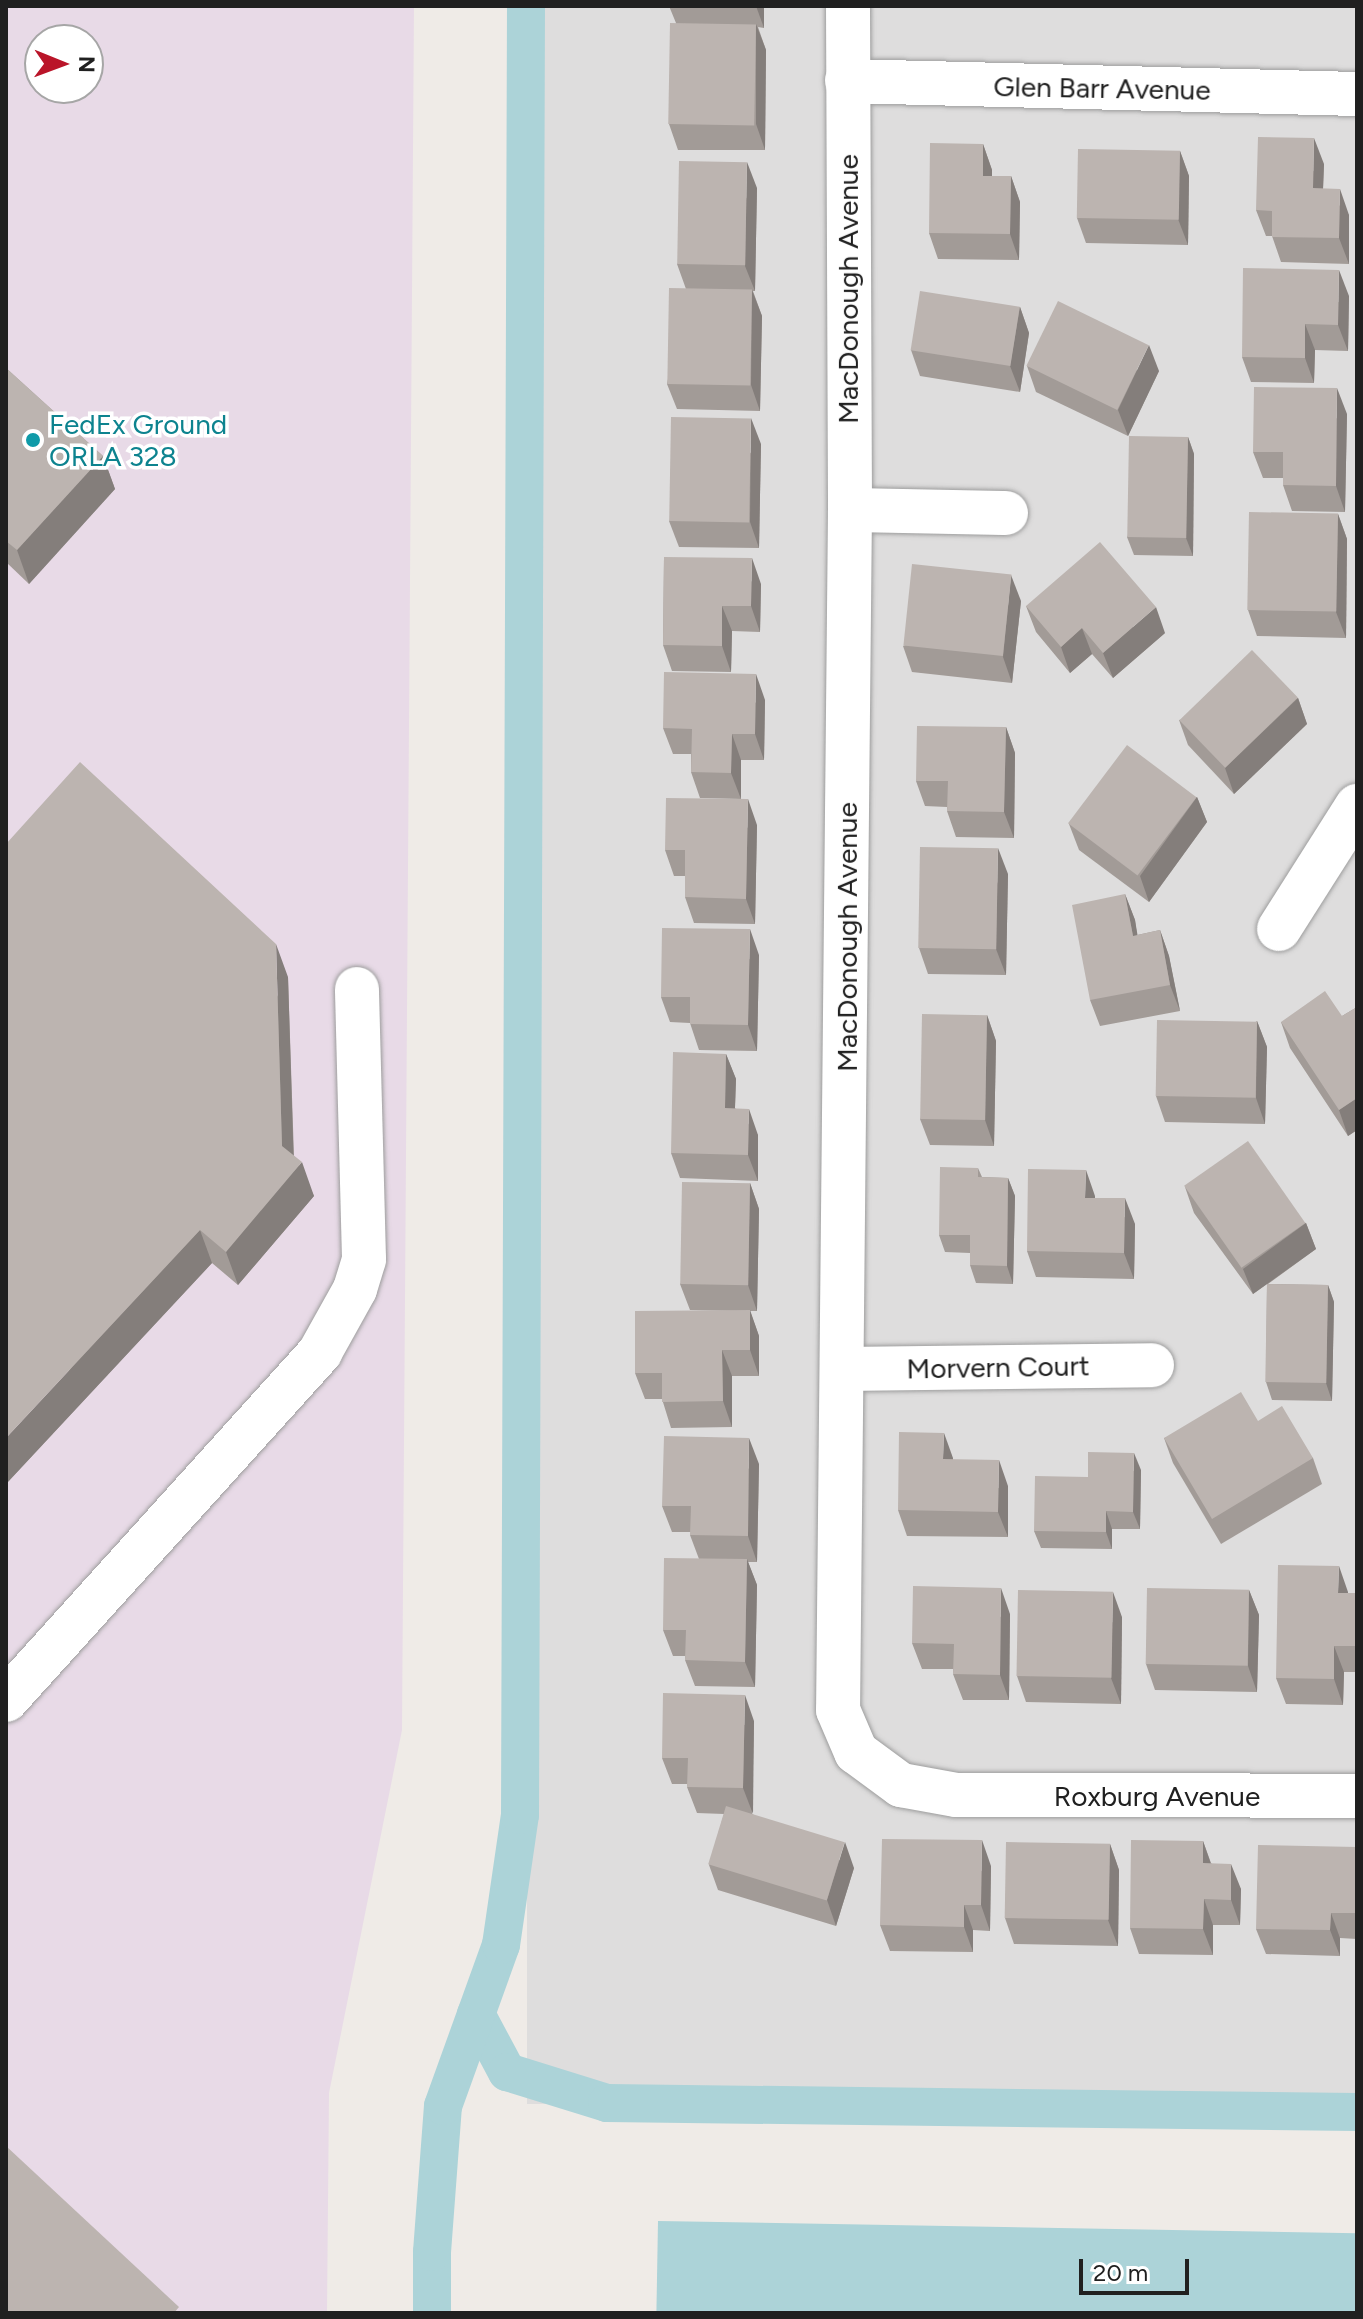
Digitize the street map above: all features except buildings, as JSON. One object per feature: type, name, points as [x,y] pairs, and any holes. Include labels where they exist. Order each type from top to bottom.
[{"type":"street","name":"MacDonough Avenue","points":[[848,6],[850,510],[844,1369],[838,1710],[856,1752],[901,1785],[956,1795]]},
{"type":"street","name":"Glen Barr Avenue","points":[[847,81],[1357,94]]},
{"type":"street","points":[[850,510],[1006,513]]},
{"type":"street","points":[[1279,929],[1357,806]]},
{"type":"street","points":[[6,1700],[320,1352],[355,1289],[364,1259],[357,989]]},
{"type":"street","name":"Morvern Court","points":[[844,1369],[1152,1365]]},
{"type":"street","name":"Roxburg Avenue","points":[[956,1795],[1357,1796]]},
{"type":"shaded area","points":[[6,6],[414,6],[402,1730],[329,2093],[327,2313],[6,2313]]},
{"type":"shaded area","points":[[527,6],[1357,6],[1357,2104],[527,2104]]},
{"type":"water","points":[[658,2221],[1357,2233],[1356,2313],[656,2313]]},
{"type":"waterway","points":[[432,2313],[432,2252],[443,2106],[501,1945],[520,1815],[526,6]]},
{"type":"waterway","points":[[476,2014],[507,2072],[607,2103],[1357,2112]]},
{"type":"place","name":"FedEx Ground ORLA 328","points":[[33,440]]}]
